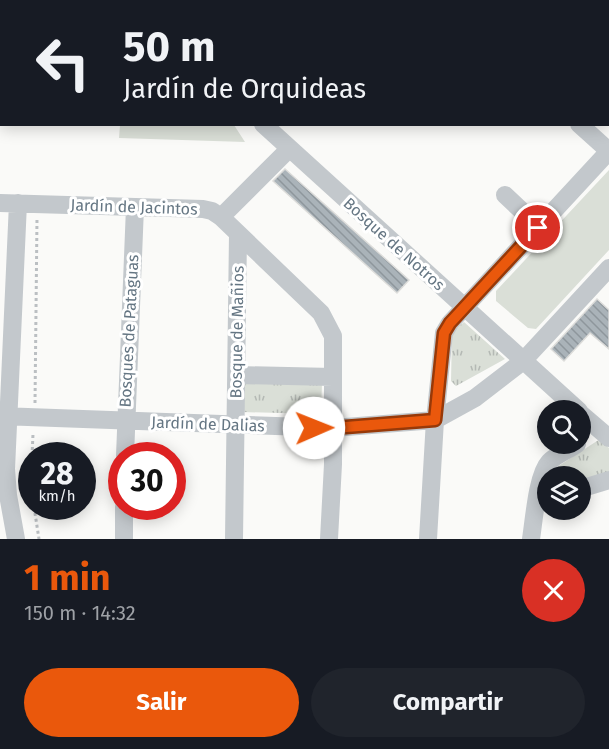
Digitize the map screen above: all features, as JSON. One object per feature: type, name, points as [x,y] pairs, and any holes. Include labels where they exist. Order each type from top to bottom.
[{"type":"street","name":"Bosque de Notros","points":[[264,126],[567,400]]},
{"type":"street","points":[[428,539],[435,420],[444,333],[450,323],[609,151],[581,126]]},
{"type":"street","points":[[221,217],[290,149]]},
{"type":"street","points":[[505,195],[538,228]]},
{"type":"street","points":[[9,203],[4,416],[8,495],[16,539]]},
{"type":"street","name":"Jardín de Jacintos","points":[[9,203],[212,211],[321,313],[333,336],[333,377]]},
{"type":"street","name":"Bosques de Pataguas","points":[[125,442],[135,207]]},
{"type":"street","name":"Bosque de Mañios","points":[[234,539],[238,234]]},
{"type":"street","name":"Jardín de Dalias","points":[[4,416],[333,428],[435,420],[475,398],[524,361],[606,277]]},
{"type":"street","points":[[237,375],[333,377],[329,539]]},
{"type":"street","name":"Bosque de Notros","points":[[591,422],[603,433]]},
{"type":"street","points":[[547,466],[561,454]]},
{"type":"street","points":[[591,486],[609,480]]},
{"type":"street","points":[[531,539],[537,518]]},
{"type":"street","points":[[124,520],[124,539]]},
{"type":"path","points":[[33,442],[37,204]]},
{"type":"path","points":[[36,520],[39,539]]},
{"type":"green space","points":[[120,126],[235,126],[245,142],[119,138]]},
{"type":"green space","points":[[609,170],[609,250],[536,329],[528,328],[496,301],[496,291]]},
{"type":"green space","points":[[464,322],[505,359],[456,386],[451,381],[452,333]]},
{"type":"green space","points":[[242,383],[322,384],[321,409],[316,414],[242,412]]},
{"type":"green space","points":[[600,439],[609,448],[609,474],[591,479],[591,466],[559,466],[577,454],[591,454],[591,445]]},
{"type":"building","points":[[285,169],[409,280],[397,293],[273,181]]},
{"type":"building","points":[[597,299],[609,310],[609,349],[590,333],[564,361],[551,349]]},
{"type":"route","points":[[314,428],[435,420],[444,333],[450,323],[538,228]]}]
